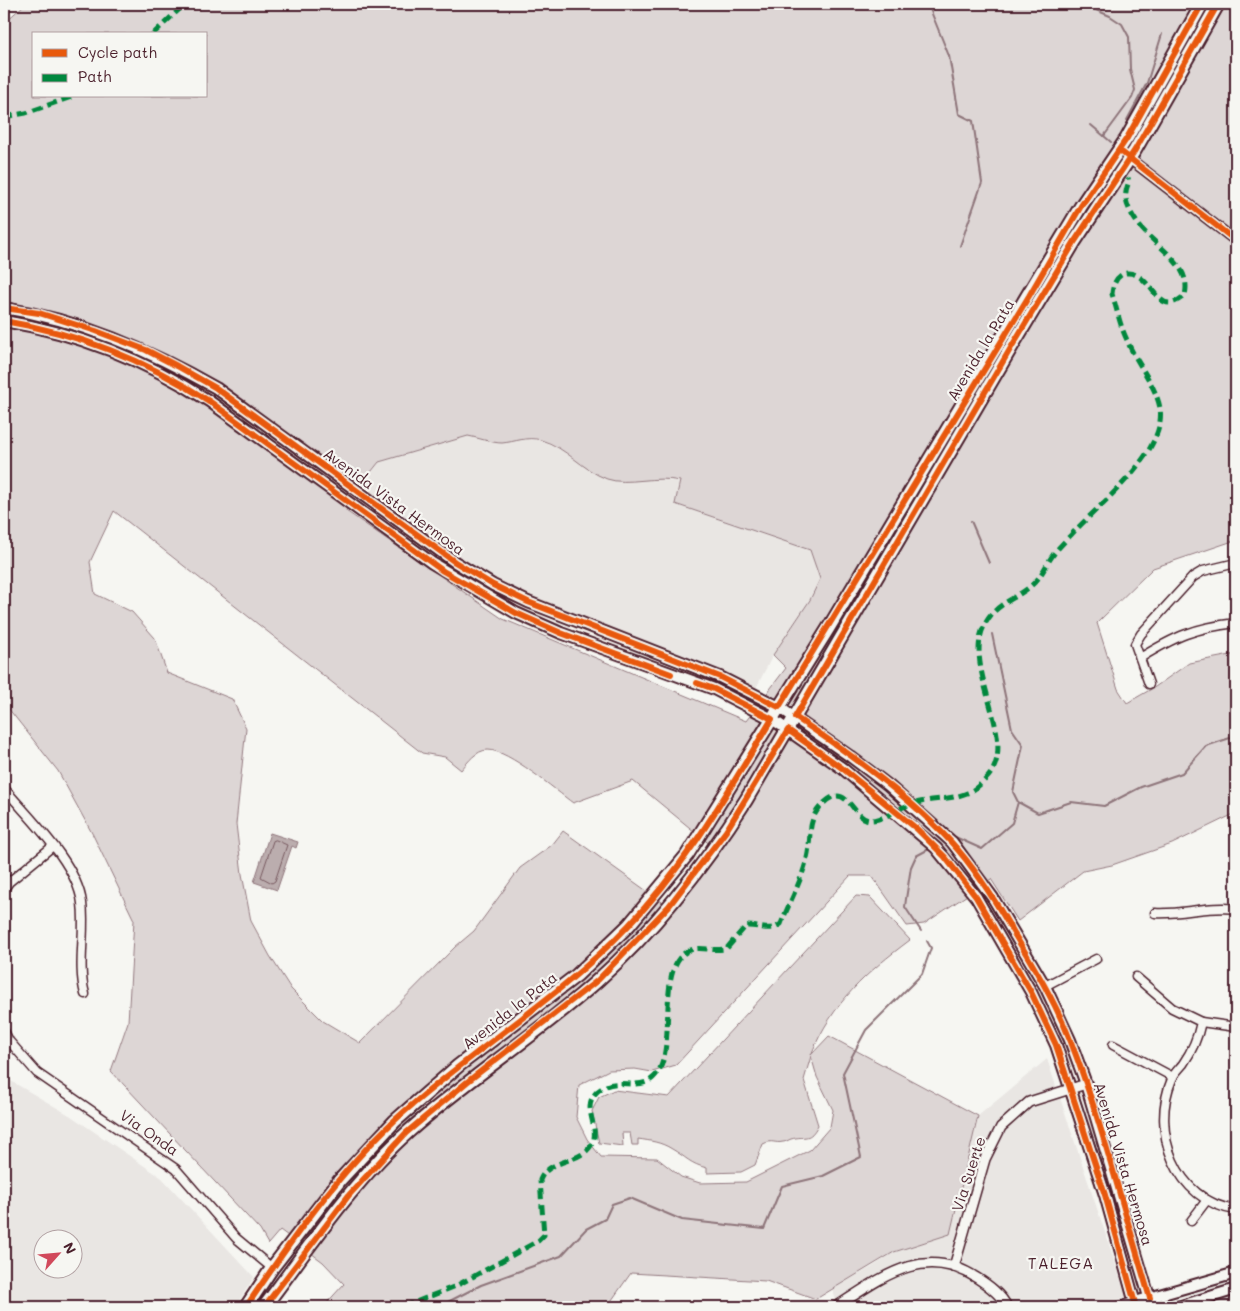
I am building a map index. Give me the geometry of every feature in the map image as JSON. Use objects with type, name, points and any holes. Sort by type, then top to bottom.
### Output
[{"type":"highway","name":"Avenida la Pata","points":[[267,1303],[349,1194],[406,1133],[467,1082],[598,980],[645,933],[689,882],[721,838],[788,730],[1012,346],[1076,241],[1124,154],[1202,4]]},
{"type":"highway","name":"Avenida la Pata","points":[[246,1307],[272,1268],[340,1180],[394,1121],[458,1066],[577,975],[629,925],[697,841],[1024,304],[1080,206],[1124,154],[1218,4]]},
{"type":"highway","points":[[267,1303],[266,1293],[276,1278],[272,1268]]},
{"type":"main road","name":"Avenida Vista Hermosa","points":[[4,308],[39,314],[96,331],[162,358],[216,388],[447,556],[493,585],[582,625],[720,677],[779,707],[888,785],[952,842],[981,880],[1045,986],[1070,1040],[1086,1084],[1151,1303]]},
{"type":"main road","name":"Avenida Vista Hermosa","points":[[4,321],[33,326],[91,343],[172,377],[233,418],[432,564],[516,613],[561,633],[714,689],[772,719],[842,768],[917,830],[967,882],[1031,992],[1056,1045],[1071,1088],[1136,1305]]},
{"type":"main road","points":[[1136,1305],[1151,1303],[1236,1273]]},
{"type":"main road","points":[[1178,1307],[1236,1289]]},
{"type":"street","points":[[1124,154],[1236,241]]},
{"type":"street","points":[[1149,684],[1135,644],[1141,634],[1192,577],[1203,571],[1236,563]]},
{"type":"street","points":[[1140,658],[1170,640],[1204,627],[1236,623]]},
{"type":"street","points":[[4,788],[64,859],[74,877],[82,902],[80,977],[85,994]]},
{"type":"street","points":[[4,890],[6,879],[53,846]]},
{"type":"street","points":[[1155,913],[1172,914],[1223,907],[1236,909]]},
{"type":"street","points":[[1045,986],[1096,960]]},
{"type":"street","points":[[1136,977],[1172,1008],[1201,1022],[1236,1027]]},
{"type":"street","points":[[1201,1022],[1194,1045],[1173,1077],[1163,1110],[1163,1128],[1166,1145],[1182,1177],[1207,1200],[1236,1210]]},
{"type":"street","name":"Via Onda","points":[[4,1031],[9,1041],[37,1073],[176,1169],[236,1238],[272,1268]]},
{"type":"street","points":[[1113,1045],[1173,1077]]},
{"type":"street","name":"Via Suerte","points":[[954,1267],[985,1159],[1001,1127],[1029,1102],[1086,1084]]},
{"type":"street","points":[[1191,1221],[1207,1200]]},
{"type":"street","points":[[836,1307],[898,1269],[920,1264],[946,1264],[966,1271],[991,1287],[1007,1307]]},
{"type":"street","points":[[1118,1307],[1136,1305]]},
{"type":"shaded area","points":[[25,4],[1236,4],[1236,540],[1153,568],[1097,623],[1118,689],[1127,703],[1155,687],[1189,663],[1236,654],[1236,813],[1172,844],[1112,865],[1083,871],[1018,921],[991,879],[924,924],[907,926],[872,876],[850,876],[676,1065],[652,1072],[635,1069],[609,1070],[579,1085],[576,1117],[587,1139],[601,1157],[657,1158],[681,1177],[700,1183],[746,1182],[810,1150],[830,1127],[833,1110],[817,1077],[811,1056],[804,1080],[818,1125],[815,1130],[807,1137],[763,1144],[755,1165],[741,1172],[707,1173],[707,1168],[656,1142],[638,1139],[638,1145],[632,1145],[630,1133],[622,1133],[623,1146],[599,1143],[592,1111],[599,1097],[614,1090],[669,1097],[856,896],[870,897],[910,940],[852,990],[829,1020],[819,1036],[811,1055],[829,1036],[978,1116],[950,1234],[894,1252],[816,1299],[766,1281],[631,1273],[607,1307],[323,1307],[344,1284],[323,1262],[280,1230],[268,1244],[260,1230],[111,1071],[128,1022],[134,920],[93,835],[58,771],[4,703],[4,23]],"holes":[[[468,436],[502,443],[526,439],[541,440],[550,443],[598,475],[615,481],[661,479],[680,481],[675,504],[810,550],[820,579],[810,600],[773,655],[786,668],[746,721],[503,619],[346,511],[352,496],[379,462]],[[114,511],[422,753],[445,757],[461,770],[480,752],[488,750],[497,752],[519,763],[573,803],[633,781],[718,851],[693,887],[672,909],[563,831],[552,845],[520,868],[474,931],[455,947],[360,1043],[323,1021],[291,989],[251,921],[242,874],[236,824],[246,728],[232,699],[167,673],[155,638],[132,612],[95,594],[90,562]]]},
{"type":"shaded area","points":[[468,436],[502,443],[521,439],[539,440],[560,448],[583,465],[608,479],[667,478],[680,482],[675,504],[810,550],[820,579],[810,600],[773,655],[754,692],[572,617],[459,560],[360,490],[379,462]]},
{"type":"shaded area","points":[[1047,1059],[1130,1307],[838,1307],[832,1288],[872,1267],[894,1252],[929,1241],[967,1154],[978,1116]]},
{"type":"shaded area","points":[[4,1077],[71,1116],[162,1178],[254,1277],[235,1307],[4,1307]]},
{"type":"shaded area","points":[[1236,1296],[1236,1304],[1228,1307],[1193,1307]]},
{"type":"water","points":[[270,833],[298,842],[296,848],[292,846],[277,890],[254,882]]},
{"type":"waterway","points":[[928,4],[949,56],[959,114],[973,121],[982,183],[960,246]]},
{"type":"waterway","points":[[1082,4],[1110,16],[1122,24],[1129,37],[1130,69],[1135,90],[1132,98],[1104,136]]},
{"type":"waterway","points":[[1127,120],[1147,83],[1162,34]]},
{"type":"waterway","points":[[1091,125],[1111,142]]},
{"type":"waterway","points":[[971,521],[989,563]]},
{"type":"waterway","points":[[992,634],[1012,729],[1023,745],[1013,792],[1018,802]]},
{"type":"waterway","points":[[953,836],[982,849],[1012,823],[1018,802],[1038,813],[1071,802],[1104,806],[1141,787],[1182,773],[1206,746],[1236,736]]},
{"type":"waterway","points":[[921,931],[905,907],[911,867],[916,856],[931,848]]},
{"type":"waterway","points":[[438,1307],[481,1285],[561,1256],[586,1229],[605,1219],[612,1204],[630,1198],[682,1220],[764,1229],[782,1186],[823,1176],[861,1157],[843,1073],[866,1030],[922,974],[931,948],[927,941]]},
{"type":"marked path","points":[[155,32],[185,4]]},
{"type":"marked path","points":[[4,117],[26,113],[68,98]]},
{"type":"marked path","points":[[403,1307],[456,1286],[538,1241],[544,1235],[540,1180],[544,1173],[558,1164],[582,1154],[593,1142],[594,1128],[590,1106],[591,1099],[604,1087],[610,1085],[636,1084],[649,1081],[661,1066],[665,1050],[671,976],[677,962],[686,952],[691,950],[727,948],[746,926],[772,928],[781,924],[805,866],[810,829],[814,816],[823,804],[831,798],[838,796],[849,802],[863,818],[869,820],[879,819],[914,803],[960,796],[969,792],[985,780],[995,765],[998,748],[996,730],[981,669],[979,649],[982,631],[992,613],[1029,588],[1041,575],[1059,547],[1129,477],[1153,442],[1159,425],[1160,408],[1158,399],[1125,335],[1112,294],[1117,279],[1123,274],[1128,273],[1144,280],[1158,298],[1170,303],[1185,295],[1186,284],[1183,273],[1177,264],[1143,230],[1132,215],[1126,199],[1128,178]]},
{"type":"cycle path","points":[[4,308],[39,313],[96,331],[146,350],[216,388],[455,562],[493,585],[528,602],[720,677],[779,707],[1029,296],[1081,206],[1127,138],[1202,4]]},
{"type":"cycle path","points":[[1150,1298],[1103,1137],[1071,1042],[1059,1013],[985,885],[951,842],[897,791],[795,717],[1012,346],[1075,241],[1135,150],[1218,4]]},
{"type":"cycle path","points":[[1123,153],[1236,241]]},
{"type":"cycle path","points":[[4,321],[31,326],[85,341],[161,373],[209,401],[443,571],[516,613],[561,633],[671,674]]},
{"type":"cycle path","points":[[246,1307],[315,1209],[374,1141],[424,1095],[573,978],[601,953],[649,903],[688,853],[723,800],[772,719],[714,689],[697,683]]},
{"type":"cycle path","points":[[264,1307],[349,1195],[406,1133],[467,1082],[598,980],[669,906],[726,831],[788,730],[842,768],[917,829],[945,857],[976,897],[1031,992],[1056,1045],[1105,1195],[1136,1307]]},
{"type":"district","name":"TALEGA","points":[[1061,1263]]}]
